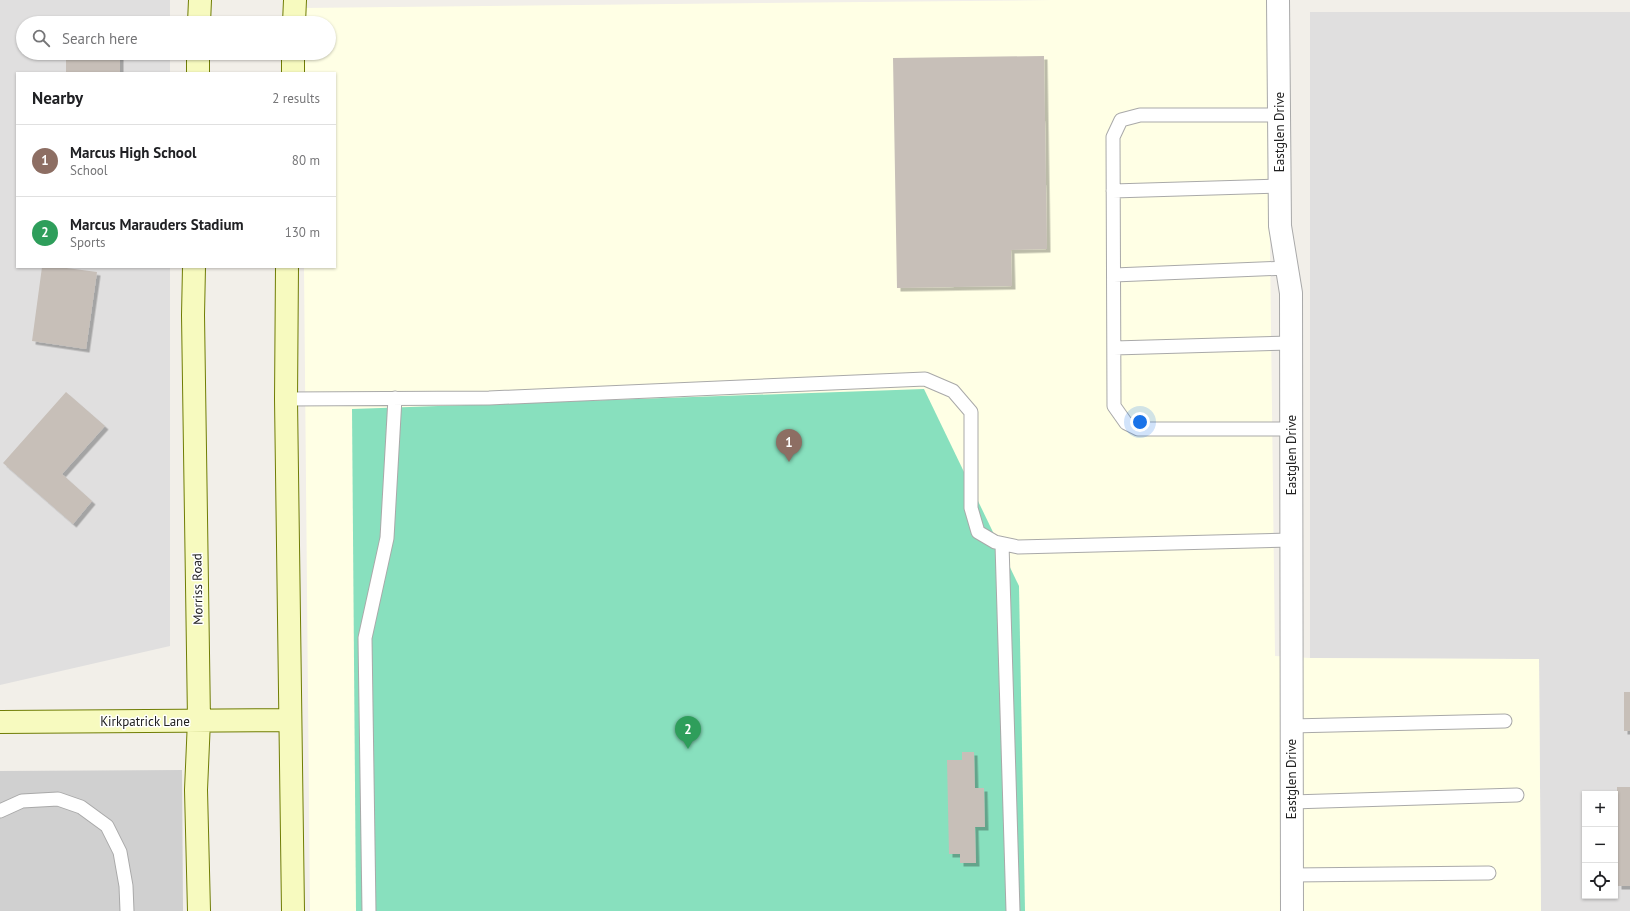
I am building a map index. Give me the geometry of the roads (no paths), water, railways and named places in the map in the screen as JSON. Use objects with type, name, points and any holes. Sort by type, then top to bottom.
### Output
[{"type":"main road","points":[[199,16],[200,0]]},
{"type":"main road","points":[[294,16],[295,0]]},
{"type":"main road","points":[[198,60],[198,72]]},
{"type":"main road","points":[[293,60],[293,72]]},
{"type":"main road","name":"Morriss Road","points":[[194,268],[193,323],[199,720],[196,790],[199,911]]},
{"type":"main road","points":[[287,268],[286,399],[293,911]]},
{"type":"main road","name":"Kirkpatrick Lane","points":[[0,722],[290,720]]},
{"type":"street","name":"Eastglen Drive","points":[[1278,0],[1280,226],[1291,293],[1292,911]]},
{"type":"lane","points":[[1279,115],[1140,115],[1121,120],[1113,137],[1114,406],[1126,423],[1138,429],[1291,429]]},
{"type":"lane","points":[[1113,191],[1280,186]]},
{"type":"lane","points":[[1114,275],[1287,268]]},
{"type":"lane","points":[[1114,348],[1291,343]]},
{"type":"lane","points":[[286,399],[489,398],[925,379],[953,391],[971,412],[971,508],[978,532],[995,542],[1018,547],[1291,540]]},
{"type":"lane","points":[[369,911],[365,638],[387,538],[395,398]]},
{"type":"lane","points":[[1002,544],[1013,911]]},
{"type":"lane","points":[[1291,726],[1505,721]]},
{"type":"lane","points":[[1292,802],[1517,795]]},
{"type":"lane","points":[[0,811],[22,801],[58,799],[81,808],[107,826],[120,852],[126,886],[127,911]]},
{"type":"lane","points":[[1292,875],[1489,873]]},
{"type":"place","name":"Marcus High School","points":[[789,462]]},
{"type":"place","name":"Marcus Marauders Stadium","points":[[688,749]]}]
